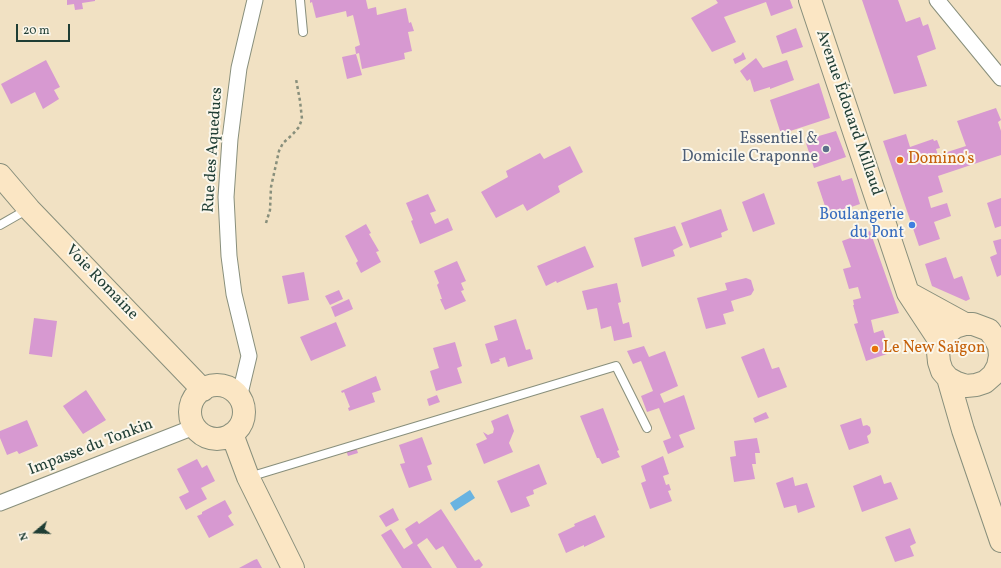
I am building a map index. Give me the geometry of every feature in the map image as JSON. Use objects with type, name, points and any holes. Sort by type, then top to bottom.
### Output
[{"type":"main road","name":"Avenue Édouard Millaud","points":[[810,0],[908,294],[941,343]]},
{"type":"main road","name":"Voie Romaine","points":[[0,175],[29,208],[203,390]]},
{"type":"main road","points":[[908,294],[965,324]]},
{"type":"main road","points":[[965,324],[981,326],[989,330],[998,338],[1000,366],[985,382],[976,386],[966,386],[948,378],[942,371],[938,352],[946,334],[955,327],[965,324]]},
{"type":"main road","points":[[948,378],[963,430],[1001,541]]},
{"type":"main road","points":[[223,386],[235,392],[239,398],[242,405],[242,421],[232,434],[224,438],[208,438],[194,427],[190,411],[192,402],[196,395],[203,390],[209,387],[223,386]]},
{"type":"main road","points":[[963,430],[976,386]]},
{"type":"main road","points":[[232,434],[248,477],[293,568]]},
{"type":"street","name":"Rue des Aqueducs","points":[[239,398],[249,356],[234,294],[229,256],[226,197],[230,139],[239,68],[255,0]]},
{"type":"street","points":[[937,0],[1001,78]]},
{"type":"street","name":"Impasse du Tonkin","points":[[0,503],[194,427]]},
{"type":"lane","points":[[300,0],[303,32]]},
{"type":"lane","points":[[0,225],[29,208]]},
{"type":"lane","points":[[248,477],[616,366],[647,428]]},
{"type":"path","points":[[266,223],[270,210],[271,187],[279,151],[282,143],[298,127],[302,119],[296,79]]},
{"type":"water","points":[[470,490],[475,498],[455,511],[450,503]]},
{"type":"building","points":[[67,0],[95,1],[82,3],[83,9],[75,10],[74,4],[67,5]]},
{"type":"building","points":[[310,0],[366,0],[368,9],[376,7],[377,15],[406,8],[409,23],[411,22],[414,31],[408,32],[412,51],[404,53],[405,59],[362,69],[359,53],[356,54],[355,47],[360,45],[353,15],[347,17],[346,11],[316,18],[312,2],[310,3]]},
{"type":"building","points":[[716,0],[790,0],[793,8],[771,16],[766,2],[724,17],[736,42],[712,52],[691,18],[718,3]]},
{"type":"building","points":[[862,0],[898,0],[906,22],[920,17],[923,26],[928,24],[936,49],[917,56],[927,86],[894,94]]},
{"type":"building","points":[[796,28],[803,47],[782,54],[776,36]]},
{"type":"building","points":[[743,52],[746,59],[735,64],[733,59],[741,55]]},
{"type":"building","points":[[356,54],[362,75],[347,79],[342,57]]},
{"type":"building","points":[[756,58],[763,68],[787,60],[794,80],[770,89],[770,87],[754,92],[750,79],[747,81],[740,71]]},
{"type":"building","points":[[46,60],[60,87],[54,90],[59,99],[43,109],[35,92],[11,104],[1,84]]},
{"type":"building","points":[[819,83],[830,118],[781,134],[770,100]]},
{"type":"building","points":[[996,108],[1001,120],[998,122],[1001,131],[1001,155],[938,176],[943,192],[928,197],[931,208],[947,203],[951,216],[934,222],[940,239],[919,246],[883,141],[906,134],[910,147],[933,139],[934,141],[937,140],[940,148],[936,149],[938,155],[966,146],[957,121]]},
{"type":"building","points":[[836,131],[846,157],[814,168],[805,140]]},
{"type":"building","points":[[570,146],[583,172],[558,186],[560,192],[527,211],[523,204],[496,218],[481,192],[508,177],[506,171],[540,153],[544,159]]},
{"type":"building","points":[[840,175],[842,181],[852,178],[860,204],[828,215],[817,182]]},
{"type":"building","points":[[764,193],[775,224],[753,232],[742,202]]},
{"type":"building","points":[[428,194],[436,211],[430,213],[435,224],[448,218],[453,230],[420,244],[406,203]]},
{"type":"building","points":[[1001,198],[1001,226],[995,228],[987,203]]},
{"type":"building","points":[[721,209],[728,230],[721,233],[722,237],[690,248],[681,223]]},
{"type":"building","points":[[366,224],[371,233],[369,234],[379,251],[376,252],[381,262],[361,273],[356,263],[358,261],[345,236]]},
{"type":"building","points":[[675,226],[683,245],[673,250],[675,256],[642,267],[634,238]]},
{"type":"building","points":[[870,231],[899,313],[871,320],[874,333],[883,330],[890,353],[866,361],[854,324],[858,323],[853,300],[861,298],[858,287],[849,289],[843,269],[851,267],[842,241]]},
{"type":"building","points":[[1001,239],[1001,275],[997,277],[990,257],[997,254],[993,241]]},
{"type":"building","points":[[585,246],[594,267],[557,283],[556,281],[546,286],[537,266]]},
{"type":"building","points":[[946,257],[954,279],[962,276],[970,299],[966,301],[932,286],[925,264]]},
{"type":"building","points":[[457,261],[466,281],[461,283],[464,290],[461,291],[466,301],[445,310],[440,299],[442,299],[437,285],[439,283],[434,271]]},
{"type":"building","points":[[304,272],[309,300],[288,304],[282,276]]},
{"type":"building","points":[[746,278],[751,280],[754,290],[751,295],[731,301],[734,311],[723,314],[726,324],[706,329],[697,298],[727,290],[725,283]]},
{"type":"building","points":[[617,283],[621,302],[618,303],[623,324],[629,322],[632,337],[614,341],[611,326],[601,329],[597,308],[587,310],[582,291]]},
{"type":"building","points":[[339,290],[343,299],[330,305],[325,296]]},
{"type":"building","points":[[349,299],[353,309],[335,317],[331,307]]},
{"type":"building","points":[[34,318],[57,321],[52,357],[29,354]]},
{"type":"building","points":[[516,319],[526,350],[530,349],[533,359],[508,367],[505,357],[499,359],[500,361],[491,364],[485,344],[498,340],[494,326]]},
{"type":"building","points":[[336,322],[346,346],[311,361],[300,337]]},
{"type":"building","points":[[455,342],[462,366],[457,368],[462,383],[436,391],[430,371],[439,368],[433,348]]},
{"type":"building","points":[[644,346],[649,357],[665,351],[678,386],[660,394],[664,403],[684,395],[695,429],[679,435],[684,447],[668,454],[663,441],[671,438],[659,408],[647,412],[641,396],[653,391],[641,361],[633,364],[627,351]]},
{"type":"building","points":[[764,348],[772,369],[779,367],[787,387],[758,398],[741,357]]},
{"type":"building","points":[[376,376],[381,390],[372,393],[375,402],[349,411],[348,408],[350,407],[344,392],[342,393],[341,391]]},
{"type":"building","points":[[86,390],[106,420],[83,434],[63,406]]},
{"type":"building","points":[[437,395],[440,402],[429,406],[427,399]]},
{"type":"building","points":[[603,408],[619,450],[617,451],[620,457],[602,464],[599,458],[597,458],[580,416]]},
{"type":"building","points":[[766,412],[769,418],[755,423],[753,418]]},
{"type":"building","points":[[508,414],[514,431],[509,443],[513,452],[484,464],[476,444],[487,439],[483,432],[488,435],[493,433],[494,429],[491,421]]},
{"type":"building","points":[[861,418],[863,426],[867,425],[870,427],[871,432],[867,436],[869,443],[849,450],[840,425]]},
{"type":"building","points":[[27,420],[38,446],[19,454],[17,451],[7,455],[0,438],[0,431]]},
{"type":"building","points":[[422,437],[432,464],[427,466],[432,480],[409,488],[400,464],[405,463],[399,445]]},
{"type":"building","points":[[757,438],[760,453],[755,453],[756,464],[752,464],[755,479],[734,482],[730,457],[736,456],[734,441]]},
{"type":"building","points":[[356,447],[358,453],[348,456],[346,450]]},
{"type":"building","points":[[663,456],[669,474],[663,476],[666,485],[669,484],[671,490],[668,491],[672,501],[650,509],[641,483],[646,481],[641,466]]},
{"type":"building","points":[[197,459],[202,468],[207,465],[215,481],[201,488],[207,499],[186,510],[179,497],[189,492],[177,469]]},
{"type":"building","points":[[539,464],[547,484],[533,490],[534,494],[526,497],[530,506],[511,513],[497,481]]},
{"type":"building","points":[[881,475],[884,484],[891,482],[898,499],[862,512],[853,486]]},
{"type":"building","points":[[793,477],[795,486],[807,483],[815,507],[798,513],[796,505],[784,508],[776,483]]},
{"type":"building","points":[[225,500],[232,513],[228,516],[234,525],[209,538],[197,516]]},
{"type":"building","points":[[393,508],[399,520],[386,527],[379,516]]},
{"type":"building","points":[[441,509],[475,561],[479,559],[483,565],[480,568],[457,568],[443,546],[436,550],[427,538],[417,545],[432,568],[402,568],[381,535],[391,529],[404,549],[413,543],[405,529],[417,521],[419,524]]},
{"type":"building","points":[[595,515],[605,537],[584,547],[584,545],[566,553],[558,534],[575,526],[574,524]]},
{"type":"building","points":[[910,528],[916,543],[910,546],[914,556],[895,562],[885,537]]},
{"type":"building","points":[[257,559],[262,568],[239,568],[254,560]]},
{"type":"place","name":"Essentiel & Domicile Craponne","points":[[826,149]]},
{"type":"place","name":"Domino's","points":[[900,160]]},
{"type":"place","name":"Boulangerie du Pont","points":[[912,225]]},
{"type":"place","name":"Le New Saïgon","points":[[875,349]]}]
